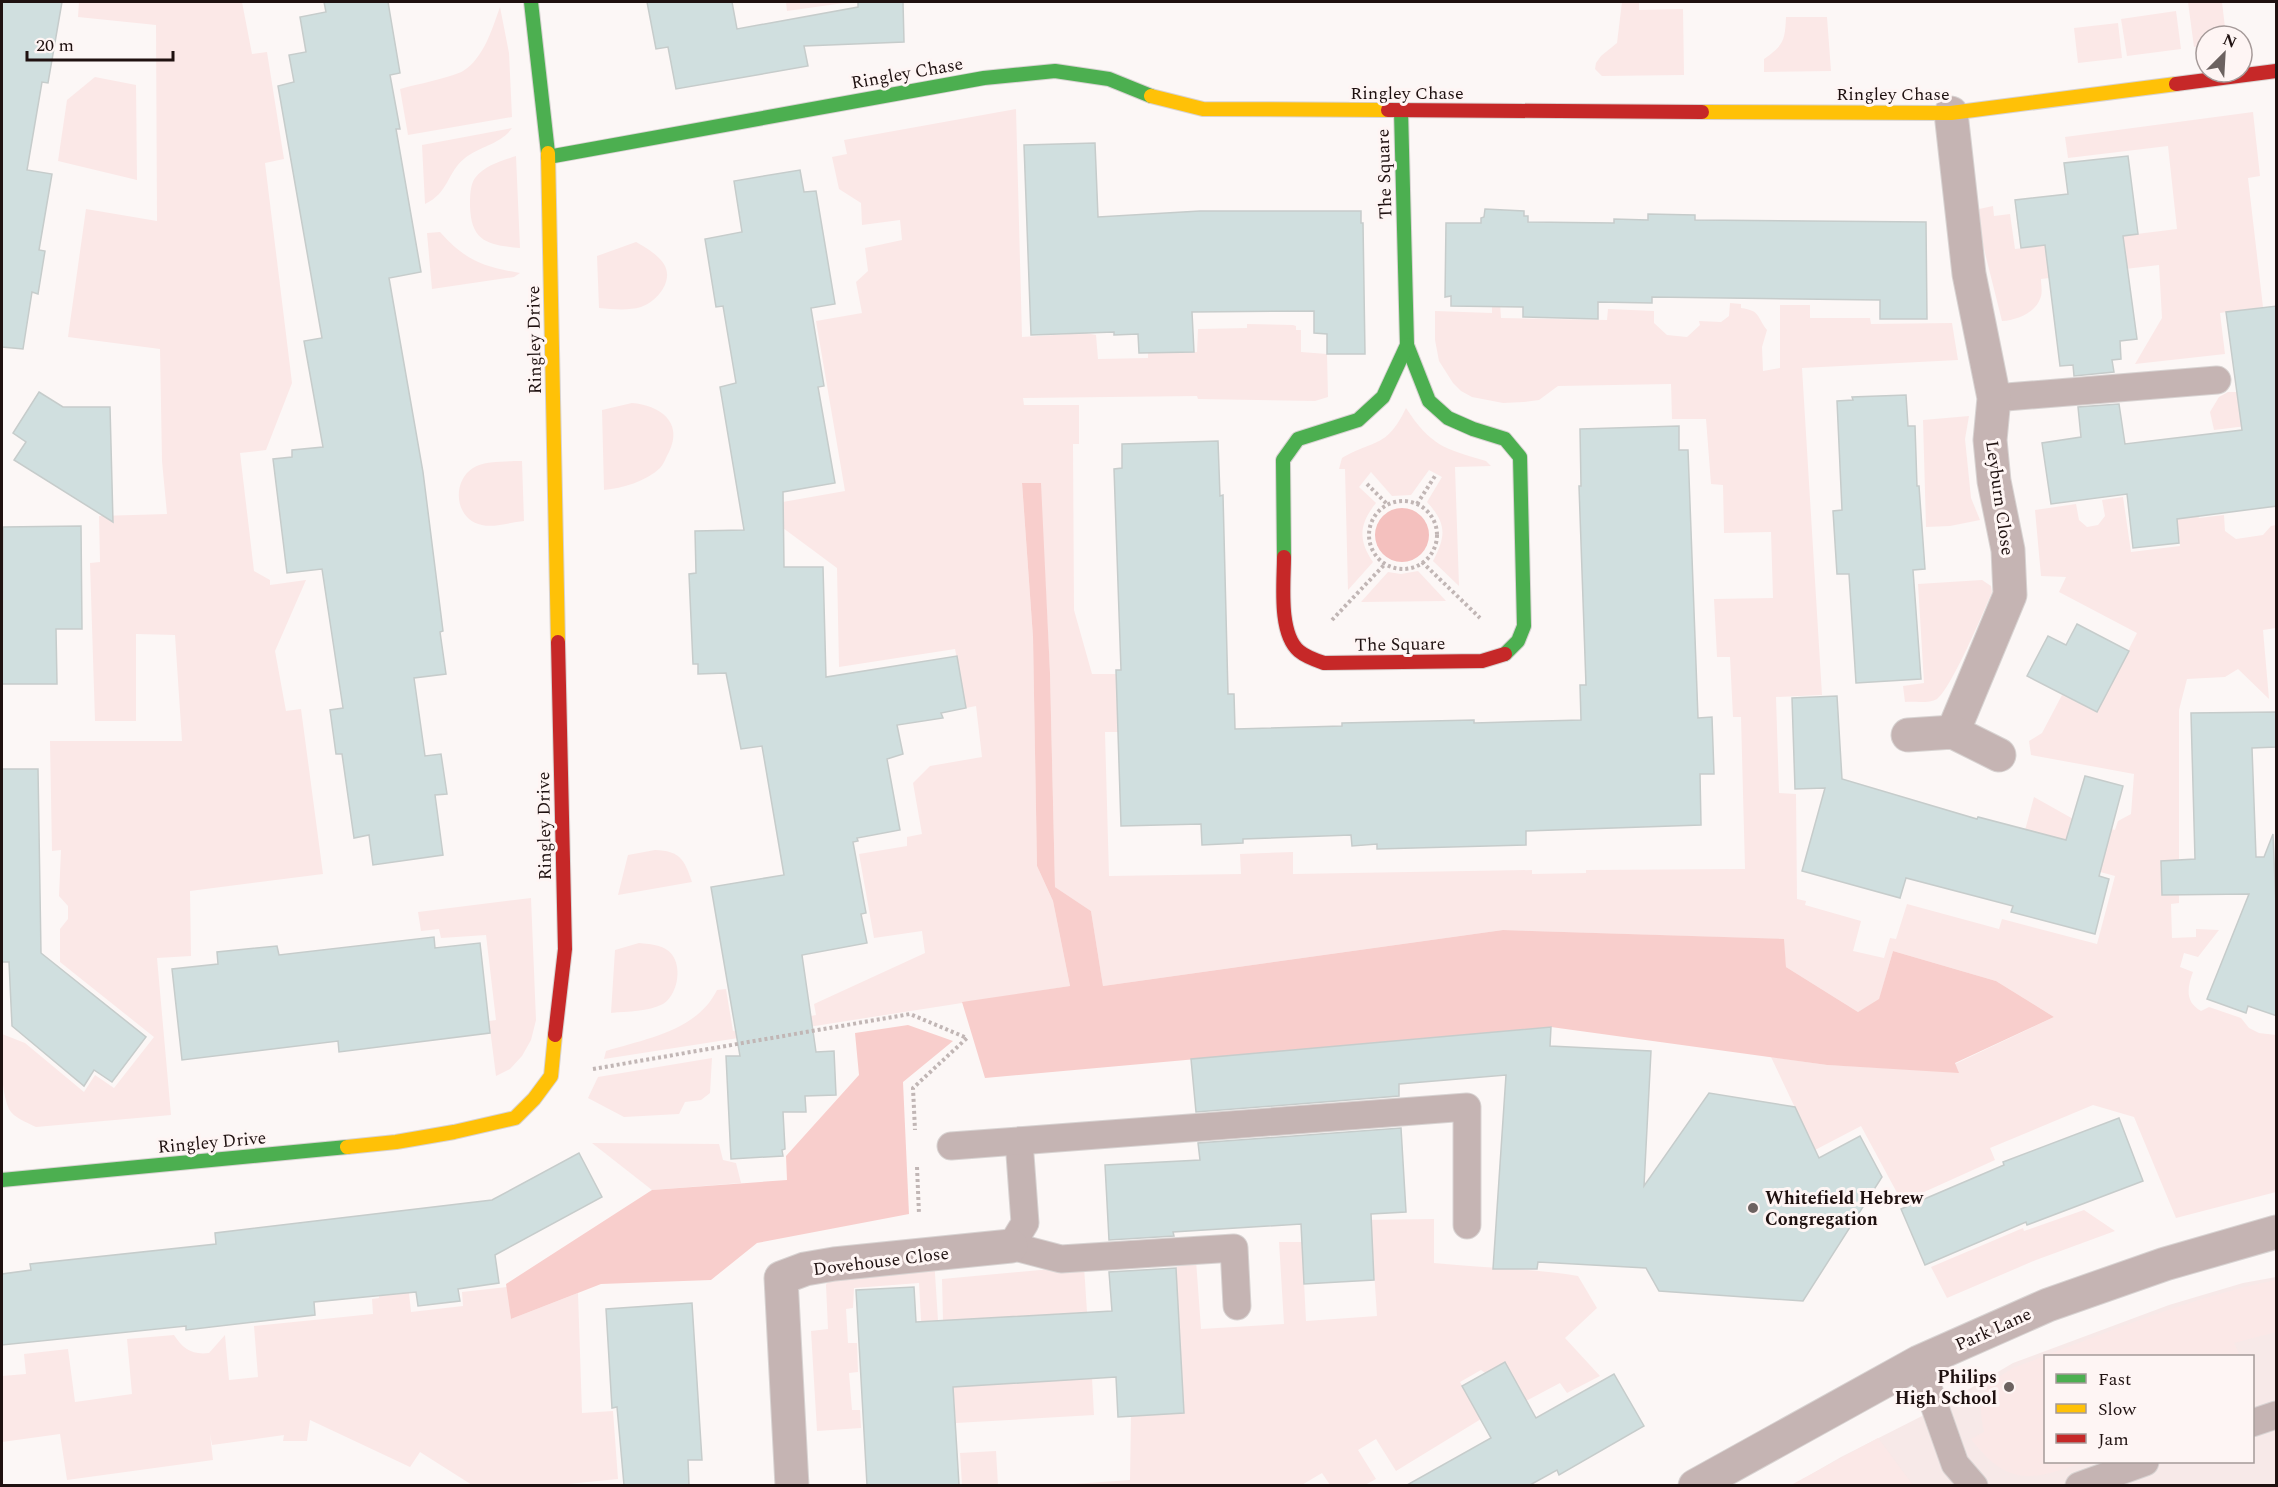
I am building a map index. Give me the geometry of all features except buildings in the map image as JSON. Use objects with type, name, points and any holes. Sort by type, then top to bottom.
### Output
[{"type":"street","name":"Ringley Drive","points":[[2,1180],[396,1142],[454,1132],[515,1118],[534,1099],[551,1076],[565,950],[548,157],[531,2]]},
{"type":"street","name":"Ringley Chase","points":[[548,157],[984,78],[1056,71],[1109,79],[1158,99],[1203,109],[1951,113],[2277,71]]},
{"type":"street","name":"The Square","points":[[1401,111],[1407,345],[1429,400],[1448,418],[1505,439],[1520,457],[1524,626],[1520,641],[1513,649],[1502,657],[1482,661],[1324,663],[1301,654],[1293,647],[1288,637],[1284,615],[1283,460],[1298,439],[1358,420],[1383,397],[1407,345]]},
{"type":"street","name":"Leyburn Close","points":[[1951,113],[1969,274],[1994,398],[1990,440],[1994,481],[2008,550],[2010,594],[1953,732]]},
{"type":"street","points":[[1908,735],[1953,732],[1999,755]]},
{"type":"street","name":"Park Lane","points":[[1695,1485],[1919,1362],[2048,1305],[2165,1264],[2277,1232]]},
{"type":"street","name":"Dovehouse Close","points":[[792,1485],[781,1278],[805,1269],[834,1264],[1011,1246]]},
{"type":"lane","points":[[1994,398],[2217,380]]},
{"type":"lane","points":[[951,1146],[1467,1107],[1467,1226]]},
{"type":"lane","points":[[1019,1141],[1025,1223],[1011,1246],[1061,1259],[1234,1248],[1237,1306]]},
{"type":"lane","points":[[1919,1362],[1955,1464],[1974,1485]]},
{"type":"lane","points":[[2254,1423],[2277,1415]]},
{"type":"lane","points":[[2079,1485],[2140,1463]]},
{"type":"path","points":[[1417,504],[1435,476]]},
{"type":"path","points":[[1367,484],[1388,505]]},
{"type":"path","points":[[1402,500],[1417,504],[1429,513],[1434,522],[1437,532],[1432,552],[1422,562],[1406,568],[1395,568],[1385,564],[1371,547],[1369,536],[1374,516],[1382,507],[1402,500]]},
{"type":"path","points":[[1422,562],[1513,649]]},
{"type":"path","points":[[1301,654],[1385,564]]},
{"type":"path","points":[[551,1076],[910,1014],[967,1038],[913,1088],[915,1135]]},
{"type":"path","points":[[916,1159],[920,1217]]},
{"type":"shaded area","points":[[79,2],[242,2],[252,54],[267,52],[284,159],[265,163],[292,383],[266,450],[240,453],[254,571],[270,580],[270,585],[306,580],[275,651],[286,711],[301,709],[323,874],[190,891],[191,956],[157,958],[171,1115],[36,1127],[11,1112],[6,1101],[3,1083],[2,1034],[25,1043],[84,1092],[95,1075],[114,1088],[154,1037],[60,962],[60,929],[68,919],[68,906],[59,896],[61,850],[52,851],[50,741],[182,741],[175,635],[136,634],[136,721],[95,721],[90,563],[100,562],[99,516],[167,514],[162,461],[160,349],[68,337],[86,209],[157,221],[156,25],[78,17]]},
{"type":"shaded area","points":[[786,2],[851,2],[787,11]]},
{"type":"shaded area","points":[[1622,2],[1639,2],[1639,10],[1683,9],[1684,75],[1602,76],[1595,69],[1601,56],[1617,43]]},
{"type":"shaded area","points":[[2188,2],[2222,2],[2225,24],[2194,24],[2194,47]]},
{"type":"shaded area","points":[[500,7],[509,53],[512,117],[408,135],[400,89],[463,71],[477,59],[482,51]]},
{"type":"shaded area","points":[[2176,11],[2181,49],[2127,56],[2121,19]]},
{"type":"shaded area","points":[[1786,17],[1827,17],[1831,71],[1764,72],[1764,59],[1776,50],[1782,41]]},
{"type":"shaded area","points":[[2118,23],[2122,58],[2078,63],[2074,28]]},
{"type":"shaded area","points":[[95,77],[136,85],[137,180],[58,161],[67,100]]},
{"type":"shaded area","points":[[1016,109],[1022,337],[1086,333],[1096,335],[1098,359],[1148,358],[1148,353],[1197,352],[1198,329],[1247,328],[1247,324],[1293,325],[1296,326],[1296,330],[1301,330],[1301,352],[1327,354],[1328,397],[1315,401],[1198,399],[1197,396],[1023,398],[1024,405],[1079,405],[1079,444],[1073,444],[1074,610],[1092,674],[1116,674],[1118,732],[1105,732],[1109,876],[1241,874],[1240,854],[1293,852],[1293,874],[1532,870],[1532,874],[1586,873],[1586,870],[1745,869],[1741,717],[1733,717],[1730,657],[1717,657],[1714,599],[1773,598],[1771,532],[1724,533],[1723,485],[1711,484],[1706,419],[1672,419],[1671,384],[1558,386],[1539,400],[1524,402],[1503,403],[1472,397],[1453,383],[1439,361],[1435,340],[1435,311],[1492,313],[1492,304],[1500,303],[1501,318],[1607,320],[1608,309],[1654,311],[1654,323],[1667,335],[1687,337],[1700,325],[1699,321],[1721,322],[1729,316],[1730,303],[1741,304],[1741,308],[1757,315],[1767,330],[1762,347],[1763,371],[1780,368],[1780,305],[1810,305],[1810,318],[1870,318],[1871,324],[1952,323],[1958,360],[1802,368],[1822,695],[1776,697],[1779,793],[1796,794],[1797,899],[1806,901],[1805,905],[1861,921],[1853,951],[1884,958],[1890,938],[1896,939],[1907,904],[1999,929],[2002,919],[2097,944],[2115,876],[2067,863],[2024,834],[2034,797],[2075,820],[2115,830],[2118,821],[2131,814],[2134,774],[2031,755],[2029,741],[2042,733],[2062,695],[2097,712],[2137,633],[2059,592],[2066,577],[2041,576],[2035,510],[2076,504],[2079,520],[2087,527],[2098,525],[2105,516],[2102,500],[2123,497],[2131,552],[2180,546],[2175,503],[2195,501],[2199,518],[2224,515],[2225,531],[2236,539],[2263,535],[2271,526],[2276,525],[2276,628],[2263,630],[2269,699],[2238,669],[2225,677],[2187,679],[2179,710],[2179,903],[2171,904],[2172,938],[2196,937],[2196,929],[2219,930],[2198,957],[2184,953],[2180,967],[2193,972],[2189,984],[2192,1003],[2201,1011],[2209,1007],[2241,1018],[2249,1028],[2259,1033],[2276,1035],[2276,1192],[2176,1218],[2134,1117],[2093,1105],[1990,1148],[1995,1160],[1902,1202],[1861,1126],[1815,1150],[1771,1057],[1827,1065],[1958,1072],[1955,1064],[2054,1017],[1996,981],[1893,951],[1879,1000],[1858,1012],[1786,967],[1783,939],[1503,930],[1103,986],[1091,911],[1055,887],[1050,673],[1040,483],[1022,484],[1033,637],[1037,866],[1053,901],[1070,986],[604,1059],[606,1051],[653,1037],[683,1024],[708,1004],[717,990],[726,989],[733,1031],[816,1015],[814,1004],[925,953],[922,931],[874,938],[859,854],[907,846],[907,837],[922,834],[913,783],[930,766],[982,757],[976,706],[966,708],[955,649],[839,667],[837,568],[783,528],[777,503],[845,491],[816,321],[862,313],[856,282],[868,271],[865,248],[902,240],[900,220],[862,225],[861,203],[839,189],[832,157],[847,154],[844,140]]},
{"type":"shaded area","points":[[2253,112],[2260,176],[2248,178],[2263,307],[2220,313],[2225,354],[2135,364],[2162,318],[2159,265],[2041,279],[2042,292],[2038,304],[2019,317],[2002,321],[1982,241],[1979,209],[1993,206],[1994,216],[2010,214],[2015,249],[2177,229],[2168,146],[2068,158],[2065,137]]},
{"type":"shaded area","points":[[512,128],[502,138],[465,158],[439,194],[425,204],[422,145]]},
{"type":"shaded area","points":[[516,156],[520,248],[490,243],[483,239],[474,227],[470,206],[472,184],[475,178],[494,164]]},
{"type":"shaded area","points":[[440,232],[449,242],[475,261],[520,273],[514,277],[432,289],[427,233]]},
{"type":"shaded area","points":[[636,242],[663,262],[667,279],[662,291],[652,301],[641,307],[599,308],[597,256]]},
{"type":"shaded area","points":[[2228,392],[2238,392],[2263,424],[2214,430],[2210,412],[2219,397]]},
{"type":"shaded area","points":[[632,403],[660,411],[671,424],[673,441],[663,465],[654,473],[634,484],[604,490],[602,410]]},
{"type":"shaded area","points":[[1406,408],[1423,430],[1439,444],[1486,461],[1491,466],[1455,467],[1459,586],[1433,561],[1440,544],[1442,530],[1438,517],[1427,502],[1442,477],[1429,470],[1411,495],[1392,496],[1371,472],[1359,487],[1376,503],[1366,518],[1362,532],[1365,546],[1373,562],[1348,590],[1345,469],[1339,469],[1342,458],[1386,436],[1393,430]]},
{"type":"shaded area","points":[[1969,416],[1965,439],[1971,498],[1980,520],[1950,526],[1926,527],[1923,420]]},
{"type":"shaded area","points":[[522,461],[524,521],[492,526],[473,522],[466,516],[461,508],[459,491],[466,474],[482,464]]},
{"type":"shaded area","points":[[1022,483],[1041,483],[1050,673],[1055,887],[1091,911],[1103,986],[1503,930],[1784,939],[1786,967],[1858,1012],[1879,999],[1893,951],[1996,981],[2054,1017],[1955,1063],[1959,1073],[1827,1065],[1551,1027],[985,1078],[962,1002],[1070,986],[1053,901],[1037,866],[1033,637]]},
{"type":"shaded area","points":[[1397,508],[1407,508],[1417,512],[1425,520],[1429,535],[1425,550],[1417,558],[1407,562],[1397,562],[1387,558],[1379,550],[1375,540],[1375,530],[1379,520],[1387,512]]},
{"type":"shaded area","points":[[1418,571],[1446,601],[1361,602],[1388,572],[1401,574]]},
{"type":"shaded area","points":[[1982,580],[1991,586],[1992,592],[1950,681],[1934,701],[1905,702],[1903,686],[1924,683],[1918,584]]},
{"type":"shaded area","points":[[655,850],[670,852],[680,858],[692,882],[618,895],[628,855]]},
{"type":"shaded area","points":[[531,898],[536,1020],[531,1040],[522,1056],[510,1069],[496,1076],[489,1021],[496,1020],[486,935],[441,938],[439,929],[421,931],[418,912]]},
{"type":"shaded area","points":[[639,943],[662,947],[670,952],[677,968],[675,989],[668,1000],[657,1007],[611,1013],[615,950]]},
{"type":"shaded area","points":[[908,1025],[953,1041],[903,1082],[909,1214],[757,1243],[711,1280],[601,1284],[511,1319],[506,1284],[652,1190],[787,1180],[786,1156],[859,1075],[855,1033]]},
{"type":"shaded area","points":[[712,1058],[710,1093],[701,1100],[685,1102],[679,1114],[624,1117],[588,1098],[598,1077]]},
{"type":"shaded area","points":[[592,1143],[719,1144],[723,1160],[736,1163],[741,1183],[652,1190]]},
{"type":"shaded area","points":[[2084,1210],[2115,1231],[2036,1260],[1947,1298],[1931,1267],[2023,1228],[2024,1231]]},
{"type":"shaded area","points":[[1434,1219],[1434,1263],[1578,1276],[1597,1308],[1565,1338],[1600,1376],[1567,1393],[1560,1383],[1526,1401],[1481,1370],[1460,1382],[1481,1419],[1396,1471],[1376,1439],[1358,1450],[1376,1479],[1365,1485],[1330,1485],[1322,1473],[1300,1486],[1045,1486],[1130,1480],[1131,1416],[1184,1413],[1176,1267],[1196,1260],[1201,1329],[1284,1324],[1279,1242],[1302,1242],[1306,1321],[1377,1316],[1372,1240],[1358,1220]]},
{"type":"shaded area","points":[[934,1258],[939,1336],[922,1337],[919,1283],[854,1288],[853,1308],[846,1309],[848,1343],[857,1343],[858,1372],[849,1373],[852,1410],[860,1410],[861,1428],[817,1431],[811,1331],[828,1329],[826,1285],[829,1276]]},
{"type":"shaded area","points":[[1084,1266],[1087,1312],[943,1321],[942,1279]]},
{"type":"shaded area","points":[[407,1274],[411,1312],[463,1306],[462,1292],[507,1287],[511,1319],[578,1293],[582,1413],[613,1411],[618,1479],[548,1486],[472,1485],[420,1452],[410,1467],[310,1420],[307,1441],[283,1441],[284,1435],[212,1445],[210,1434],[213,1460],[67,1480],[60,1434],[2,1442],[2,1376],[26,1374],[24,1354],[68,1349],[75,1402],[132,1394],[127,1339],[174,1335],[188,1350],[209,1353],[225,1335],[229,1380],[258,1377],[254,1326],[373,1314],[372,1299],[379,1298],[379,1278]]},
{"type":"shaded area","name":"Philips High School","points":[[2276,1277],[2276,1485],[1791,1486],[1841,1457],[1932,1411],[2013,1363],[2169,1305],[2243,1283]]},
{"type":"shaded area","points":[[2276,1280],[2276,1332],[2234,1343],[2240,1355],[2047,1355],[2176,1307]]},
{"type":"shaded area","points":[[2044,1356],[2044,1463],[2081,1463],[2050,1473],[2022,1476],[1997,1466],[1971,1439],[1984,1432],[1981,1409],[1984,1393],[1995,1381],[2013,1368]]},
{"type":"shaded area","points":[[1092,1378],[1094,1415],[956,1423],[953,1387]]},
{"type":"shaded area","points":[[1878,1438],[1913,1485],[1791,1485]]},
{"type":"shaded area","points":[[996,1451],[998,1485],[962,1485],[960,1453]]},
{"type":"traffic: fast","points":[[531,2],[548,153]]},
{"type":"traffic: fast","points":[[548,157],[984,78],[1055,71],[1109,79],[1151,96]]},
{"type":"traffic: fast","points":[[1401,111],[1407,345],[1429,401],[1448,418],[1505,439],[1520,457],[1524,626],[1518,641],[1505,654]]},
{"type":"traffic: fast","points":[[1284,557],[1283,460],[1298,439],[1358,420],[1383,397],[1407,345]]},
{"type":"traffic: fast","points":[[2,1180],[347,1147]]},
{"type":"traffic: slow","points":[[1702,112],[1951,113],[2176,84]]},
{"type":"traffic: slow","points":[[1151,96],[1203,109],[1388,110]]},
{"type":"traffic: slow","points":[[548,153],[558,642]]},
{"type":"traffic: slow","points":[[347,1147],[396,1142],[454,1132],[515,1118],[534,1099],[551,1076],[555,1035]]},
{"type":"traffic: jam","points":[[2176,84],[2276,71]]},
{"type":"traffic: jam","points":[[1388,110],[1702,112]]},
{"type":"traffic: jam","points":[[1284,557],[1283,593],[1288,632],[1292,643],[1299,651],[1311,658],[1324,663],[1482,661],[1505,654]]},
{"type":"traffic: jam","points":[[555,1035],[565,949],[558,642]]},
{"type":"place","name":"Whitefield Hebrew Congregation","points":[[1753,1208]]},
{"type":"place","name":"Philips High School","points":[[2009,1387]]}]
